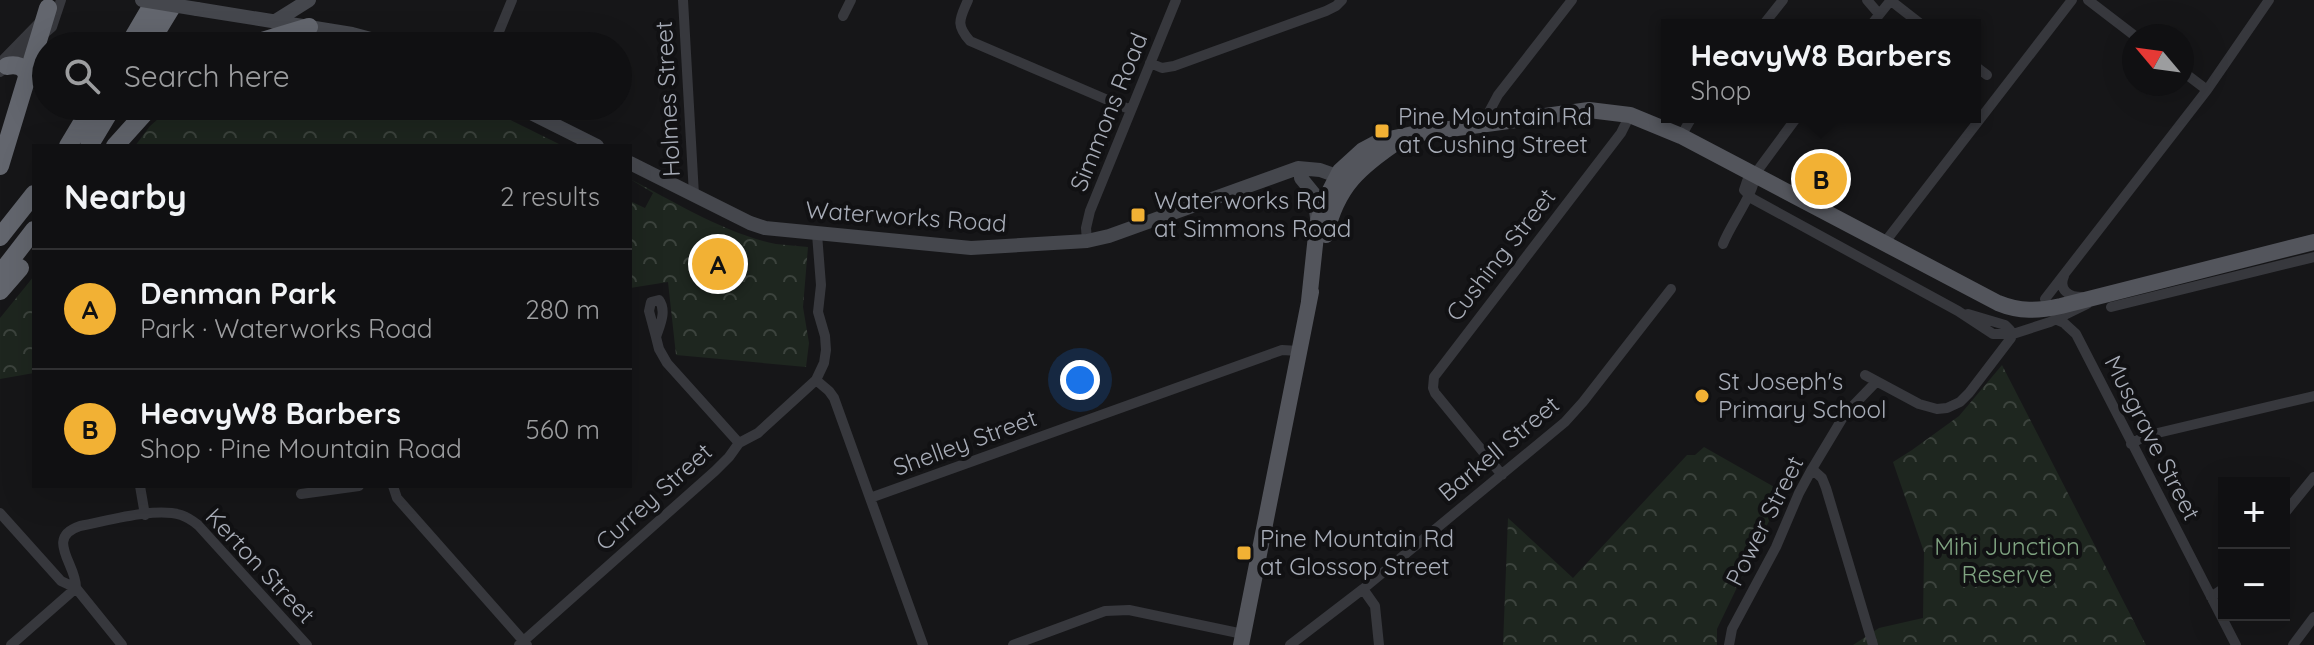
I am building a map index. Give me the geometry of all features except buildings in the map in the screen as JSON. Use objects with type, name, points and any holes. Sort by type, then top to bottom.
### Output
[{"type":"highway","points":[[136,32],[155,0]]},
{"type":"highway","points":[[157,32],[176,0]]},
{"type":"highway","points":[[259,32],[274,22]]},
{"type":"highway","points":[[292,32],[309,27]]},
{"type":"highway","points":[[0,166],[32,63]]},
{"type":"highway","points":[[2,67],[14,64],[26,71],[27,76]]},
{"type":"highway","points":[[69,144],[84,120]]},
{"type":"highway","points":[[90,144],[105,120]]},
{"type":"highway","points":[[117,144],[138,120]]},
{"type":"highway","points":[[0,237],[32,197]]},
{"type":"highway","points":[[0,274],[32,233]]},
{"type":"highway","points":[[0,291],[32,252]]},
{"type":"main road","points":[[142,0],[338,32]]},
{"type":"main road","points":[[274,22],[308,0]]},
{"type":"main road","points":[[308,0],[306,13],[309,27]]},
{"type":"main road","points":[[1309,301],[1322,206],[1339,184],[1369,161],[1408,135],[1578,110],[1630,115],[1681,136],[1998,303],[2019,310],[2105,302],[2314,242]]},
{"type":"main road","points":[[545,120],[593,144]]},
{"type":"main road","name":"Waterworks Road","points":[[632,164],[758,226],[985,248],[1087,241],[1109,236],[1303,168],[1320,170],[1339,184]]},
{"type":"main road","name":"Waterworks Road","points":[[1279,176],[1339,184]]},
{"type":"main road","points":[[1301,178],[1314,194],[1317,226]]},
{"type":"main road","points":[[1242,639],[1309,301],[1339,184]]},
{"type":"street","points":[[32,32],[68,0]]},
{"type":"street","points":[[499,32],[512,0]]},
{"type":"street","name":"Holmes Street","points":[[683,0],[694,195]]},
{"type":"street","points":[[843,16],[851,0]]},
{"type":"street","points":[[968,0],[959,20],[961,31],[970,41],[1131,110]]},
{"type":"street","name":"Simmons Road","points":[[1087,241],[1088,218],[1176,0]]},
{"type":"street","points":[[1488,124],[1490,110],[1498,95],[1572,0]]},
{"type":"street","points":[[1768,19],[1783,0]]},
{"type":"street","points":[[1867,0],[1879,14]]},
{"type":"street","points":[[1875,19],[1891,0],[1915,19]]},
{"type":"street","points":[[1981,118],[2072,0]]},
{"type":"street","points":[[2088,0],[2122,26]]},
{"type":"street","points":[[2045,299],[2207,90],[2269,0]]},
{"type":"street","points":[[1150,63],[1169,68],[1339,3]]},
{"type":"street","points":[[34,32],[50,15]]},
{"type":"street","points":[[2,67],[32,32]]},
{"type":"street","points":[[2,67],[32,34]]},
{"type":"street","points":[[1981,70],[1987,75]]},
{"type":"street","points":[[2194,80],[2207,90]]},
{"type":"street","name":"Cushing Street","points":[[1502,475],[1435,393],[1433,382],[1436,372],[1621,133],[1630,115]]},
{"type":"street","points":[[1681,136],[1689,123]]},
{"type":"street","points":[[1747,195],[1744,190],[1747,181],[1793,123]]},
{"type":"street","points":[[1885,242],[1977,123]]},
{"type":"street","points":[[1734,162],[1738,182],[1747,195],[1990,329],[1998,345],[1996,357]]},
{"type":"street","points":[[1723,244],[1747,195]]},
{"type":"street","points":[[817,234],[821,285],[818,312],[826,350],[816,380],[834,398],[923,645]]},
{"type":"street","points":[[2011,334],[2057,320],[2082,307],[2314,257]]},
{"type":"street","points":[[2065,274],[2062,284],[2068,295],[2105,302]]},
{"type":"street","name":"Barkell Street","points":[[1290,645],[1363,589],[1575,413],[1671,289]]},
{"type":"street","points":[[1990,329],[1998,303]]},
{"type":"street","points":[[2076,334],[2076,317],[2082,307]]},
{"type":"street","name":"Musgrave Street","points":[[2057,320],[2076,334],[2236,645]]},
{"type":"street","points":[[1865,375],[1919,404],[1937,409],[1947,408],[1965,397],[2010,341],[2007,326],[1990,329]]},
{"type":"street","points":[[656,337],[667,363],[739,443]]},
{"type":"street","name":"Shelley Street","points":[[870,498],[1282,350],[1299,351]]},
{"type":"street","name":"Currey Street","points":[[523,644],[721,465],[739,443],[758,433],[816,380]]},
{"type":"street","name":"Power Street","points":[[1729,645],[1732,629],[1776,547],[1812,469],[1845,414],[1876,382]]},
{"type":"street","points":[[2131,444],[2145,436],[2314,396]]},
{"type":"street","points":[[1812,469],[1822,478],[1826,488],[1873,645]]},
{"type":"street","points":[[2290,507],[2314,477]]},
{"type":"street","points":[[11,645],[76,588],[76,576],[63,547],[69,531],[80,526],[145,515],[140,488]]},
{"type":"street","points":[[301,494],[344,488]]},
{"type":"street","points":[[394,488],[397,498],[523,644]]},
{"type":"street","points":[[0,513],[61,581],[76,588],[122,645]]},
{"type":"street","name":"Kerton Street","points":[[145,515],[183,515],[198,525],[307,645]]},
{"type":"street","points":[[1363,589],[1375,606],[1379,645]]},
{"type":"street","points":[[2211,597],[2218,592]]},
{"type":"street","points":[[1013,645],[1105,611],[1129,610],[1242,639]]},
{"type":"street","points":[[2293,645],[2314,617]]},
{"type":"green space","points":[[157,120],[510,120],[559,144],[136,144]]},
{"type":"green space","points":[[632,180],[738,233],[776,244],[808,247],[803,307],[809,343],[806,367],[676,355],[668,282],[632,288],[632,202],[645,208],[653,193]]},
{"type":"green space","points":[[32,278],[32,373],[0,379],[0,318]]},
{"type":"green space","name":"Mihi Junction Reserve","points":[[2002,365],[2146,645],[1853,645],[1879,628],[1923,618],[1924,552],[1893,462],[1959,416]]},
{"type":"green space","points":[[1704,447],[1783,492],[1717,629],[1717,645],[1503,645],[1508,518],[1573,578],[1687,455],[1695,455]]},
{"type":"place","name":"Pine Mountain Rd at Cushing Street","points":[[1382,131]]},
{"type":"place","name":"HeavyW8 Barbers","points":[[1821,179]]},
{"type":"place","name":"Waterworks Rd at Simmons Road","points":[[1138,215]]},
{"type":"place","name":"Denman Park","points":[[718,264]]},
{"type":"place","name":"St Joseph's Primary School","points":[[1702,396]]},
{"type":"place","name":"Pine Mountain Rd at Glossop Street","points":[[1244,553]]}]
